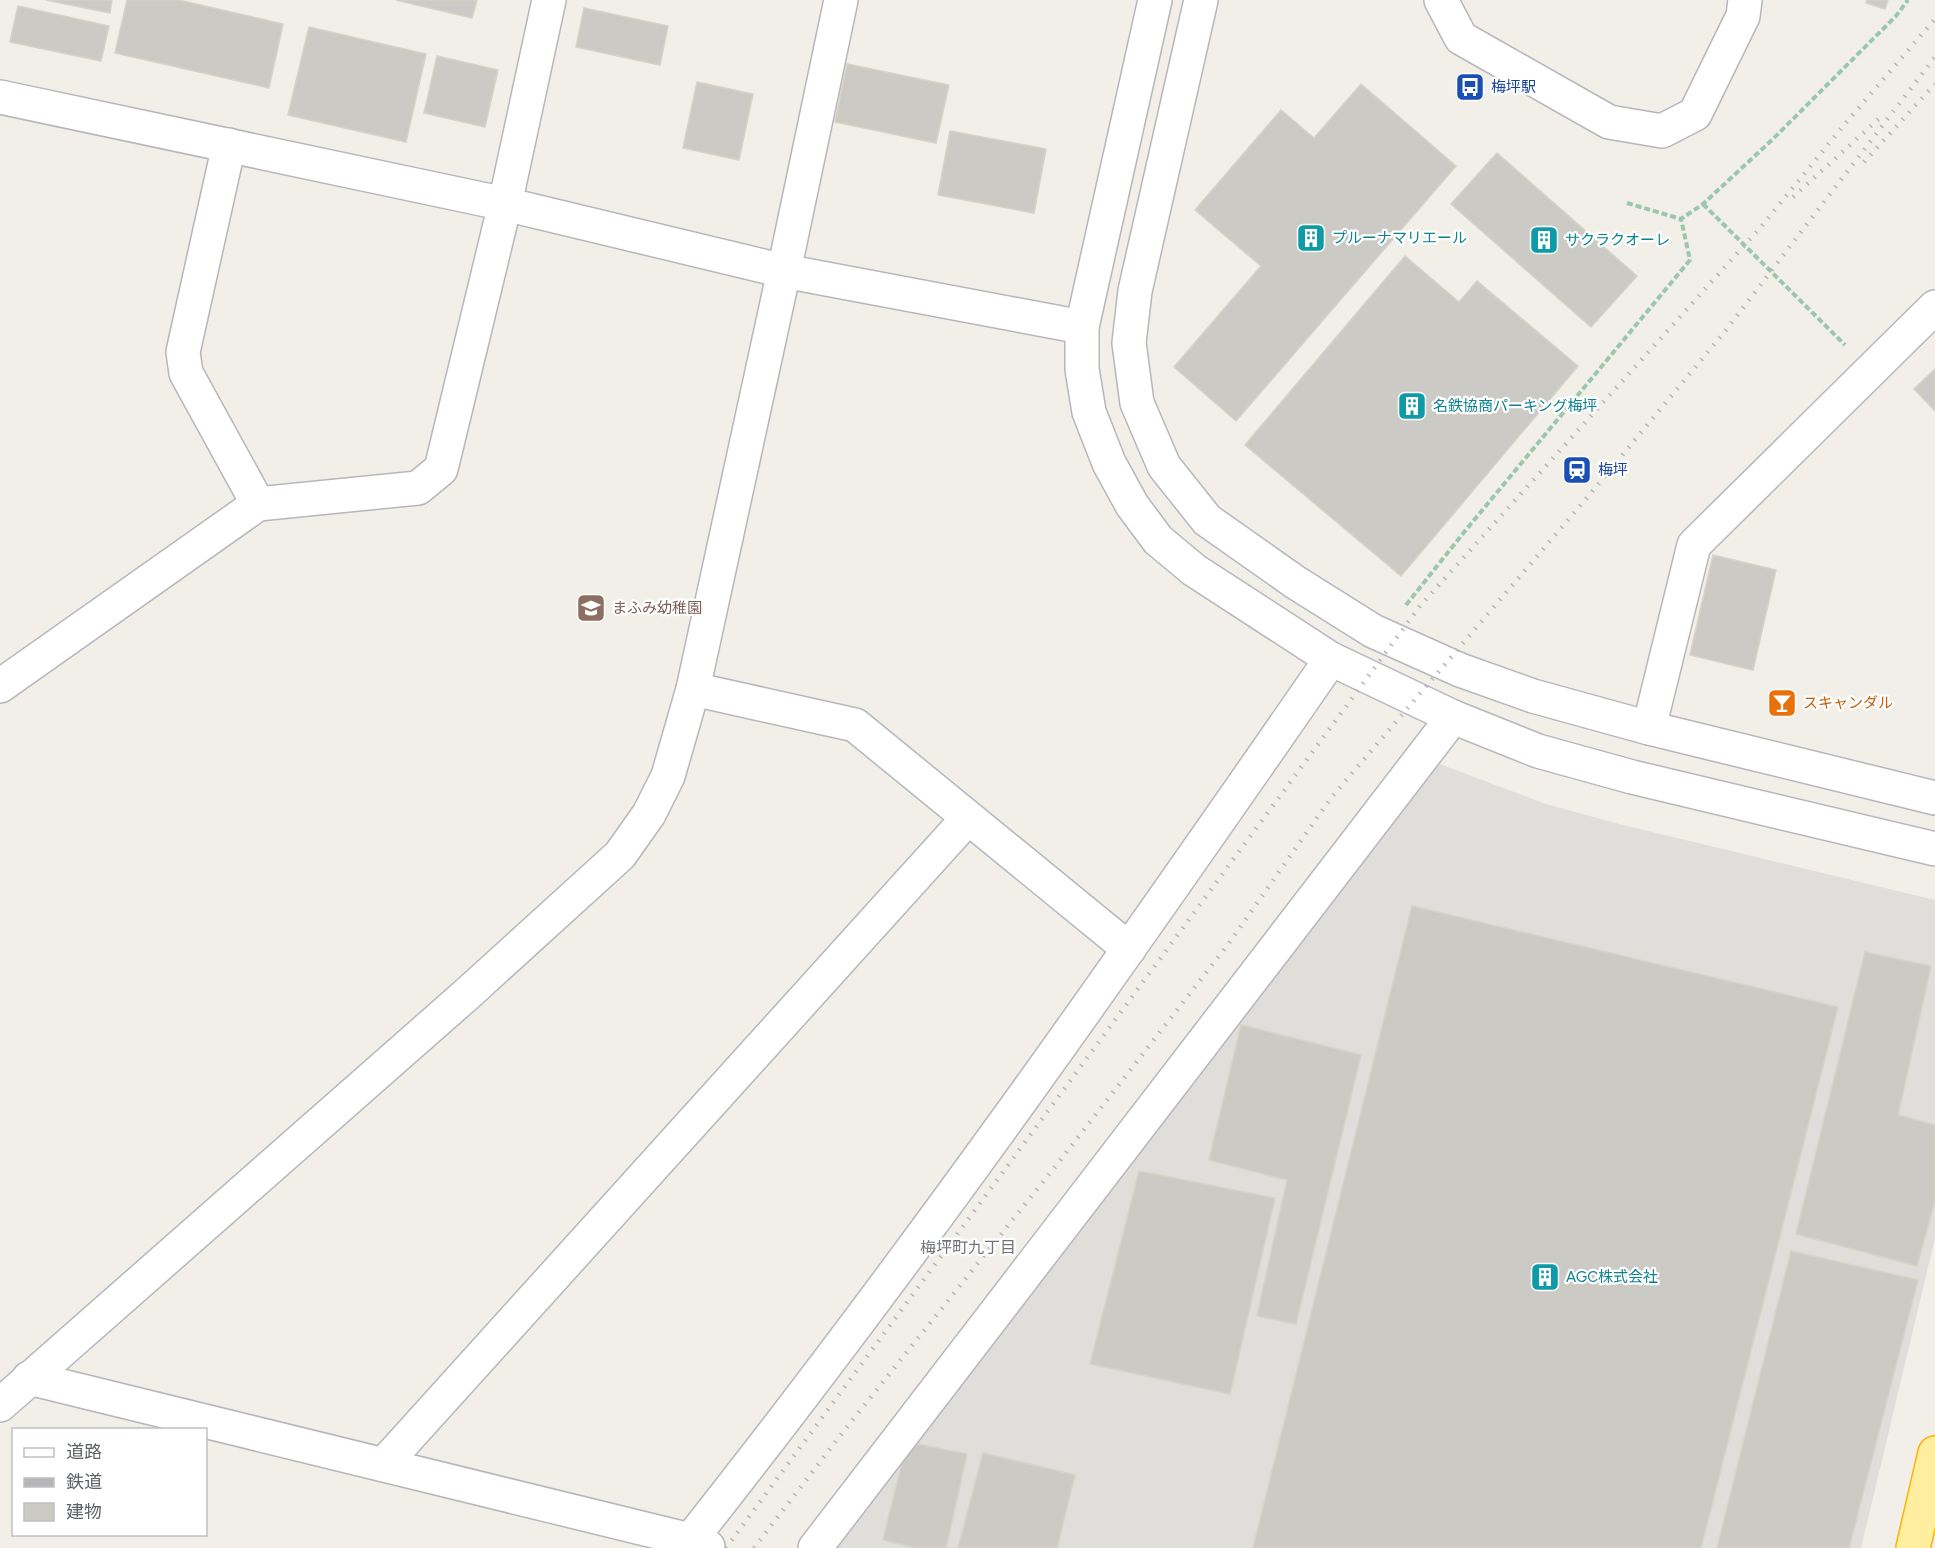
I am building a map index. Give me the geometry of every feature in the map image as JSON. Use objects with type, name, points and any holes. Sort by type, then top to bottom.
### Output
[{"type":"highway","points":[[1913,1548],[1935,1454]]},
{"type":"street","points":[[0,686],[258,504],[418,488],[441,469],[506,204],[549,0]]},
{"type":"street","points":[[0,1406],[29,1378],[466,995],[620,855],[649,814],[668,776],[693,689],[841,0]]},
{"type":"street","points":[[1155,0],[1082,327],[1082,369],[1089,412],[1109,463],[1132,504],[1158,540],[1194,570],[1331,659],[1453,717],[1538,751],[1632,777],[1935,849]]},
{"type":"street","points":[[1201,0],[1135,291],[1129,343],[1137,402],[1164,466],[1207,520],[1295,582],[1373,631],[1460,670],[1533,696],[1649,728],[1935,798]]},
{"type":"street","points":[[1441,0],[1461,38],[1609,122],[1662,132],[1695,114],[1743,16],[1745,0]]},
{"type":"street","points":[[0,97],[506,204],[784,272],[1082,327]]},
{"type":"street","points":[[230,145],[183,352],[186,373],[258,504]]},
{"type":"street","points":[[1649,728],[1694,545],[1935,307]]},
{"type":"street","points":[[29,1378],[384,1464],[695,1545],[906,1260],[1129,949],[1331,659]]},
{"type":"street","points":[[693,689],[855,725],[1129,949]]},
{"type":"street","points":[[815,1548],[1453,717]]},
{"type":"street","points":[[384,1464],[968,819]]},
{"type":"path","points":[[1681,219],[1702,204],[1773,139],[1888,24],[1908,0]]},
{"type":"path","points":[[1627,203],[1681,219]]},
{"type":"path","points":[[1702,204],[1871,370]]},
{"type":"path","points":[[1402,610],[1690,260],[1681,219]]},
{"type":"shaded area","points":[[1437,763],[1546,804],[1619,824],[1935,900],[1935,1238],[1861,1548],[836,1548]]},
{"type":"building","points":[[46,0],[112,0],[110,13]]},
{"type":"building","points":[[127,0],[179,0],[283,24],[269,88],[115,53]]},
{"type":"building","points":[[396,0],[477,0],[472,18]]},
{"type":"building","points":[[1867,0],[1888,0],[1885,9],[1866,3]]},
{"type":"building","points":[[18,6],[109,26],[101,61],[10,42]]},
{"type":"building","points":[[584,8],[668,26],[660,65],[576,47]]},
{"type":"building","points":[[309,27],[426,54],[406,142],[288,115]]},
{"type":"building","points":[[437,56],[498,70],[485,127],[424,113]]},
{"type":"building","points":[[847,64],[949,85],[936,143],[835,122]]},
{"type":"building","points":[[697,82],[753,94],[739,160],[683,148]]},
{"type":"building","name":"プルーナマリエール","points":[[1361,84],[1456,166],[1236,421],[1174,367],[1261,266],[1195,210],[1281,110],[1314,138]]},
{"type":"building","points":[[950,131],[1046,149],[1034,213],[938,195]]},
{"type":"building","name":"サクラクオーレ","points":[[1497,153],[1637,276],[1591,327],[1451,204]]},
{"type":"building","name":"名鉄協商パーキング梅坪","points":[[1405,256],[1459,302],[1477,281],[1578,366],[1401,576],[1245,445]]},
{"type":"building","points":[[1935,369],[1935,411],[1914,389]]},
{"type":"building","points":[[1713,555],[1776,570],[1753,670],[1690,655]]},
{"type":"building","name":"AGC株式会社","points":[[1412,906],[1838,1007],[1701,1548],[1253,1548]]},
{"type":"building","points":[[1865,952],[1931,966],[1898,1115],[1935,1125],[1935,1201],[1917,1266],[1796,1234]]},
{"type":"building","points":[[1241,1025],[1361,1055],[1296,1324],[1257,1316],[1287,1180],[1209,1160]]},
{"type":"building","points":[[1139,1171],[1275,1198],[1230,1394],[1090,1364]]},
{"type":"building","points":[[1791,1251],[1918,1280],[1849,1548],[1717,1548]]},
{"type":"building","points":[[907,1442],[967,1454],[946,1548],[917,1548],[883,1540]]},
{"type":"building","points":[[983,1453],[1075,1475],[1057,1548],[958,1548]]},
{"type":"railway","points":[[726,1548],[1420,606],[1760,228],[1935,19]]},
{"type":"railway","points":[[754,1548],[1229,943],[1331,798],[1591,493],[1726,330],[1935,57]]},
{"type":"railway","points":[[1864,162],[1935,84]]},
{"type":"railway","points":[[1793,197],[1882,116]]},
{"type":"place","name":"梅坪駅","points":[[1470,87]]},
{"type":"place","name":"プルーナマリエール","points":[[1311,238]]},
{"type":"place","name":"サクラクオーレ","points":[[1544,240]]},
{"type":"place","name":"名鉄協商パーキング梅坪","points":[[1412,406]]},
{"type":"place","name":"梅坪","points":[[1577,470]]},
{"type":"place","name":"まふみ幼稚園","points":[[591,608]]},
{"type":"place","name":"スキャンダル","points":[[1782,703]]},
{"type":"place","name":"AGC株式会社","points":[[1545,1277]]},
{"type":"district","name":"梅坪町九丁目","points":[[968,1247]]}]
